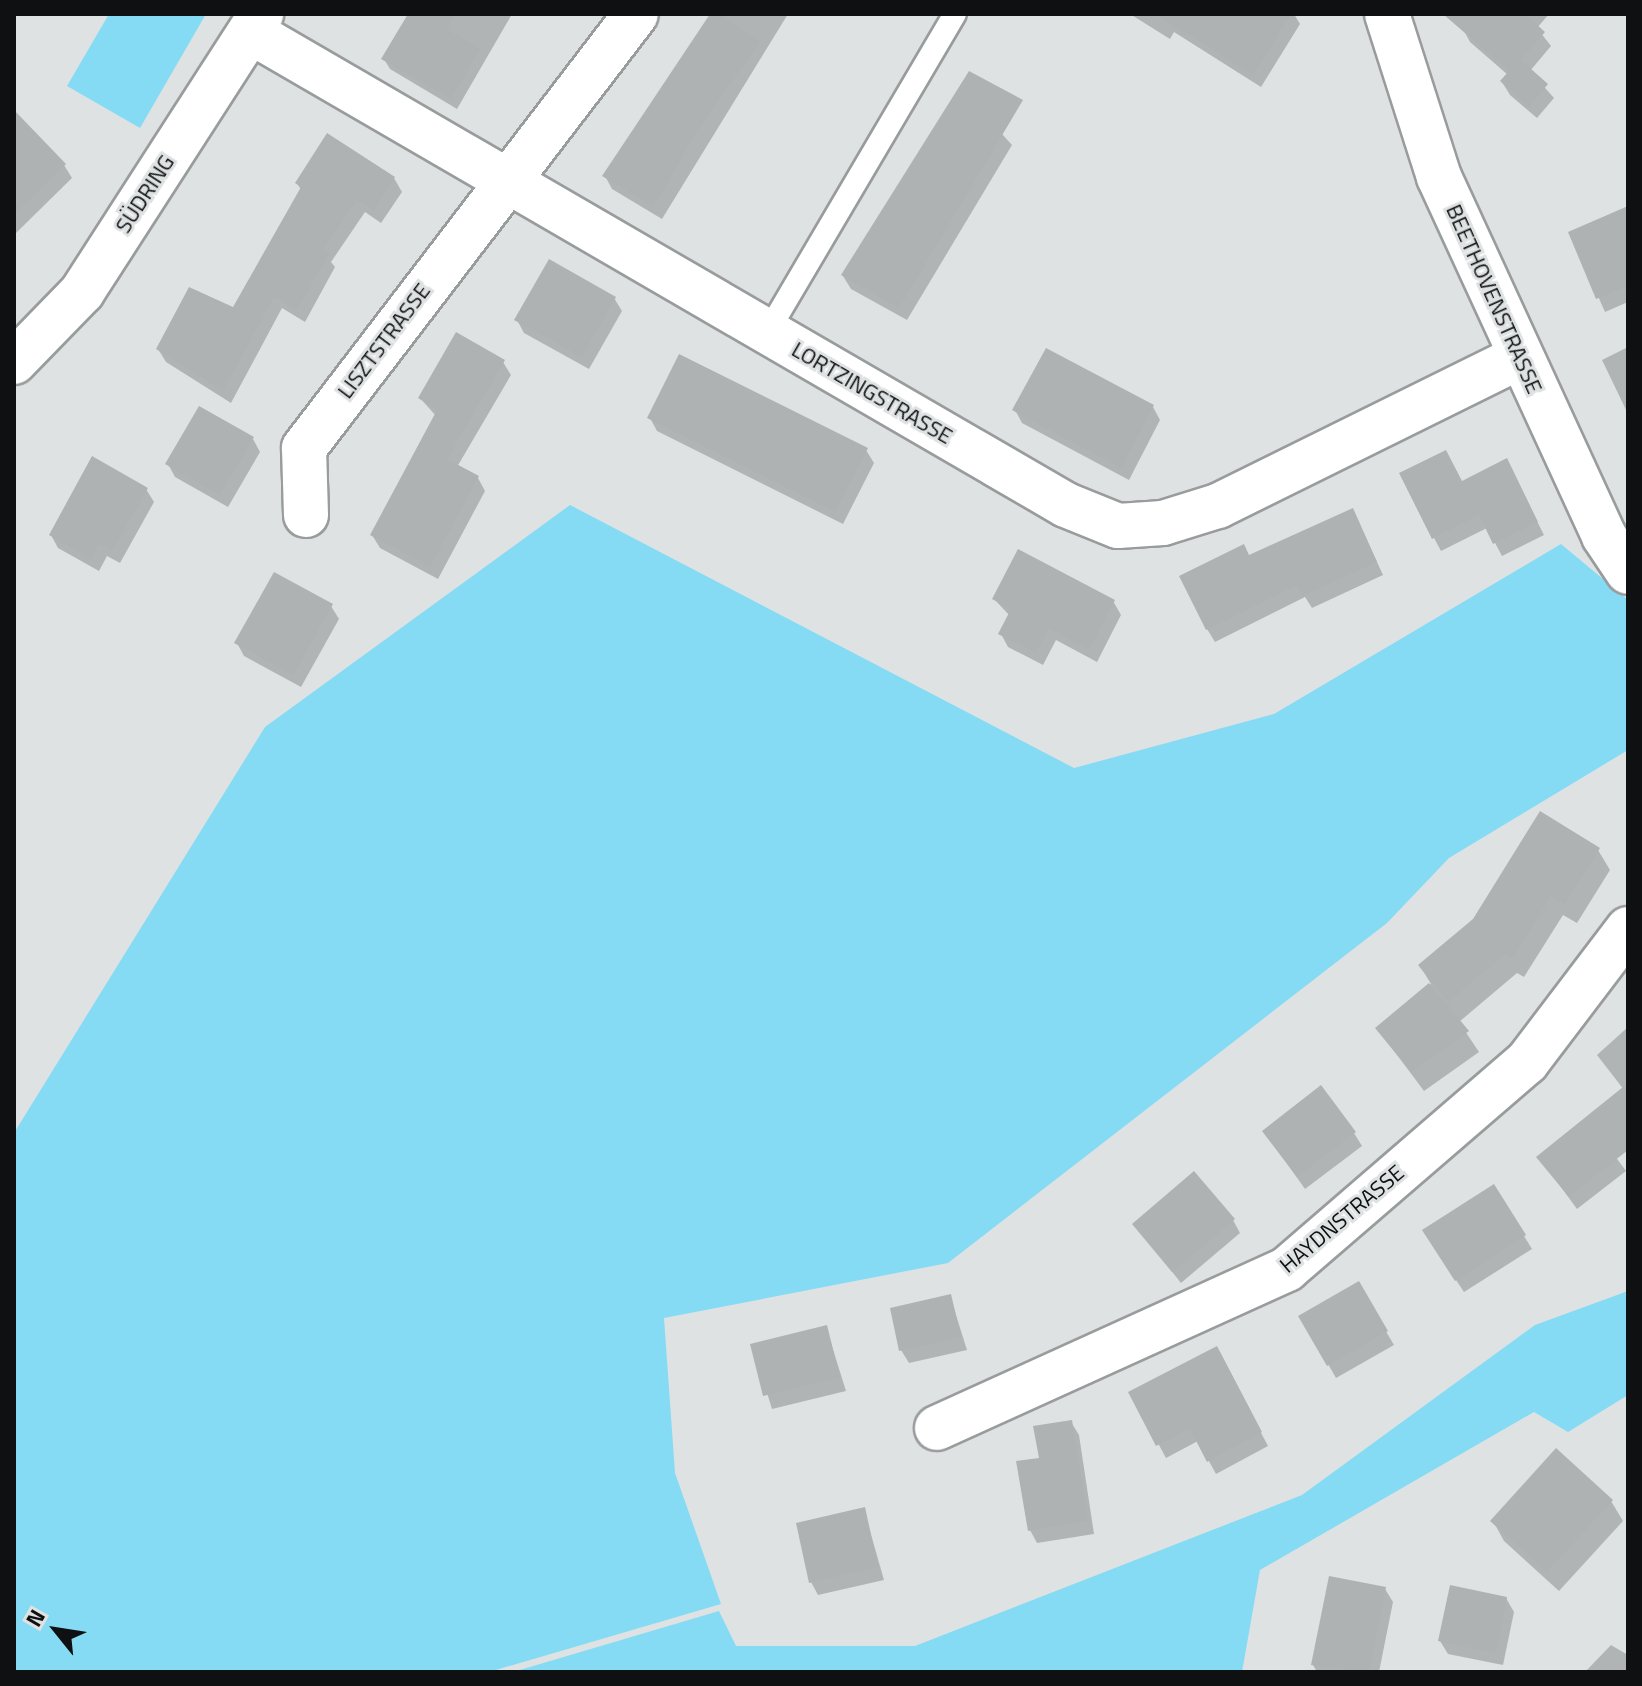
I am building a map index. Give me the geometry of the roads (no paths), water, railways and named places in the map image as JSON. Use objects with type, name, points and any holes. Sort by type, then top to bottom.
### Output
[{"type":"street","name":"LISZTSTRASSE","points":[[306,515],[304,448],[504,181],[636,14]]},
{"type":"street","name":"BEETHOVENSTRASSE","points":[[1387,14],[1439,177],[1519,357],[1604,536],[1628,572]]},
{"type":"street","name":"LORTZINGSTRASSE","points":[[256,23],[504,181],[1066,505],[1118,526],[1163,523],[1218,506],[1519,357]]},
{"type":"street","name":"SÜDRING","points":[[14,362],[82,292],[256,23]]},
{"type":"street","name":"HAYDNSTRASSE","points":[[937,1428],[1287,1269],[1527,1062],[1628,929]]},
{"type":"lane","points":[[767,333],[955,14]]}]
